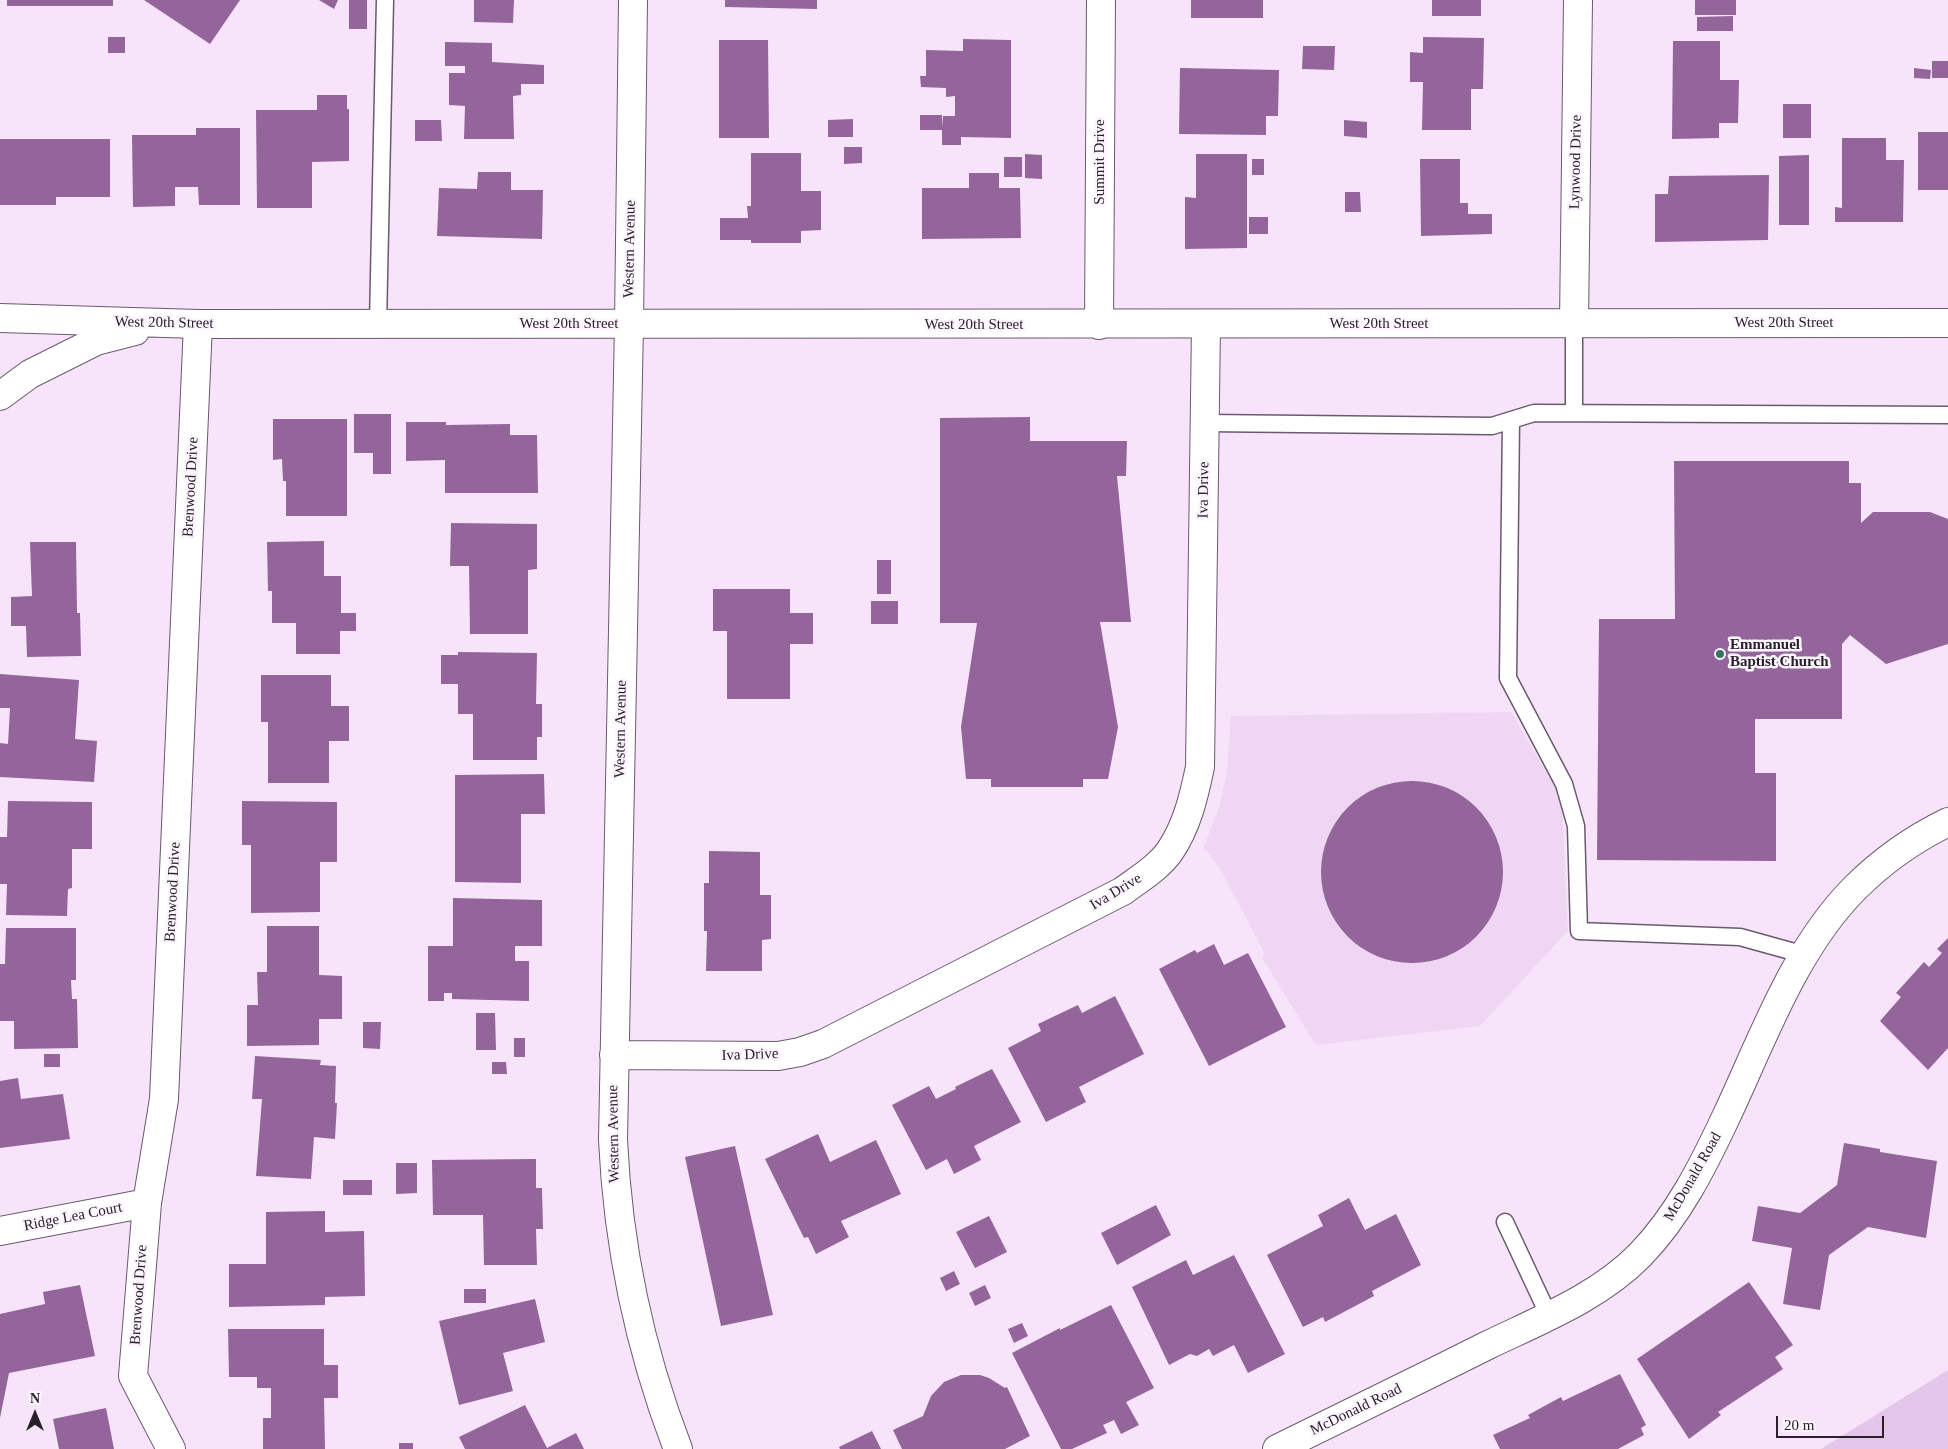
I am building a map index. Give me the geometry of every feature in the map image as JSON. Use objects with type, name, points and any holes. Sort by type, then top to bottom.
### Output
[{"type":"street","name":"Western Avenue","points":[[633,0],[629,324],[612,1140],[621,1241],[630,1290],[645,1352],[662,1409],[678,1449]]},
{"type":"street","name":"Summit Drive","points":[[1099,325],[1101,0]]},
{"type":"street","name":"Lynwood Drive","points":[[1574,324],[1578,0]]},
{"type":"street","name":"West 20th Street","points":[[0,318],[162,324],[1206,325],[1948,323]]},
{"type":"street","points":[[0,396],[30,374],[96,341],[162,324]]},
{"type":"street","name":"Brenwood Drive","points":[[171,1449],[133,1376],[146,1203],[164,1099],[198,324]]},
{"type":"street","name":"Iva Drive","points":[[614,1055],[778,1056],[800,1052],[823,1044],[1123,891],[1150,872],[1170,851],[1184,824],[1194,794],[1200,767],[1206,325]]},
{"type":"street","name":"McDonald Road","points":[[1277,1449],[1584,1298],[1639,1256],[1662,1230],[1705,1162],[1784,991],[1805,955],[1831,917],[1854,889],[1885,861],[1919,836],[1948,822]]},
{"type":"street","name":"Ridge Lea Court","points":[[0,1231],[146,1203]]},
{"type":"lane","points":[[378,323],[386,0]]},
{"type":"lane","points":[[1574,324],[1574,413]]},
{"type":"lane","points":[[1205,423],[1492,426],[1534,412],[1948,416]]},
{"type":"lane","points":[[1511,420],[1508,678],[1564,784],[1576,826],[1579,931],[1740,937],[1805,955]]},
{"type":"lane","points":[[1505,1222],[1549,1316]]},
{"type":"shaded area","points":[[1511,712],[1562,799],[1568,931],[1480,1026],[1316,1045],[1262,958],[1265,954],[1220,869],[1207,851],[1203,849],[1220,805],[1227,770],[1231,716]]},
{"type":"shaded area","points":[[1948,1370],[1948,1449],[1821,1449]]},
{"type":"building","points":[[7,0],[113,0],[113,6],[7,6]]},
{"type":"building","points":[[144,0],[240,0],[210,44]]},
{"type":"building","points":[[319,0],[338,0],[334,9]]},
{"type":"building","points":[[349,0],[367,0],[367,29],[349,29]]},
{"type":"building","points":[[474,0],[514,0],[513,23],[474,22]]},
{"type":"building","points":[[725,0],[817,0],[817,9],[725,7]]},
{"type":"building","points":[[1191,0],[1263,0],[1263,18],[1191,18]]},
{"type":"building","points":[[1432,0],[1481,0],[1481,16],[1432,16]]},
{"type":"building","points":[[1695,0],[1736,0],[1736,15],[1695,15]]},
{"type":"building","points":[[1733,16],[1733,31],[1697,31],[1697,17]]},
{"type":"building","points":[[108,37],[125,37],[125,53],[108,53]]},
{"type":"building","points":[[1423,37],[1484,38],[1483,89],[1471,89],[1471,130],[1422,130],[1423,82],[1410,82],[1410,52],[1423,53]]},
{"type":"building","points":[[963,39],[1011,40],[1011,138],[961,137],[961,145],[942,145],[942,130],[920,130],[920,115],[942,115],[942,127],[943,116],[955,116],[955,96],[946,97],[946,88],[921,87],[920,76],[926,76],[926,50],[963,51]]},
{"type":"building","points":[[719,40],[768,40],[769,138],[719,138]]},
{"type":"building","points":[[1673,41],[1720,41],[1720,80],[1739,80],[1738,123],[1719,123],[1719,138],[1672,139]]},
{"type":"building","points":[[445,42],[492,43],[492,62],[544,65],[544,84],[521,84],[521,95],[513,96],[514,139],[464,139],[465,106],[449,105],[449,73],[465,73],[465,66],[445,66]]},
{"type":"building","points":[[1303,46],[1335,46],[1334,70],[1302,69]]},
{"type":"building","points":[[1932,61],[1948,61],[1948,78],[1932,78]]},
{"type":"building","points":[[1180,68],[1279,70],[1278,116],[1266,116],[1266,135],[1179,134]]},
{"type":"building","points":[[1914,68],[1931,70],[1930,79],[1914,78]]},
{"type":"building","points":[[317,95],[347,95],[347,109],[349,109],[349,161],[312,162],[312,208],[257,208],[256,110],[317,110]]},
{"type":"building","points":[[1783,104],[1811,104],[1811,138],[1783,138]]},
{"type":"building","points":[[853,119],[853,137],[828,137],[828,120]]},
{"type":"building","points":[[415,120],[441,120],[442,141],[415,141]]},
{"type":"building","points":[[1344,120],[1367,122],[1367,138],[1344,136]]},
{"type":"building","points":[[196,128],[240,128],[240,205],[199,205],[198,187],[175,187],[175,206],[133,207],[132,135],[196,135]]},
{"type":"building","points":[[1918,132],[1948,132],[1948,190],[1918,190]]},
{"type":"building","points":[[1842,138],[1886,138],[1886,160],[1904,160],[1903,222],[1835,222],[1835,207],[1842,208]]},
{"type":"building","points":[[0,139],[110,139],[110,197],[56,197],[56,205],[0,205]]},
{"type":"building","points":[[844,147],[862,147],[862,163],[844,164]]},
{"type":"building","points":[[751,153],[801,153],[801,191],[821,191],[821,230],[801,231],[801,243],[751,243],[751,240],[720,240],[720,218],[748,218],[747,206],[751,206]]},
{"type":"building","points":[[1025,154],[1042,155],[1042,179],[1025,178]]},
{"type":"building","points":[[1196,154],[1247,154],[1247,248],[1185,249],[1185,197],[1196,198]]},
{"type":"building","points":[[1809,155],[1809,225],[1779,225],[1779,156]]},
{"type":"building","points":[[1004,157],[1022,157],[1022,177],[1004,177]]},
{"type":"building","points":[[1252,159],[1264,159],[1264,175],[1252,175]]},
{"type":"building","points":[[1420,159],[1460,159],[1460,203],[1468,203],[1468,214],[1492,214],[1492,234],[1421,236]]},
{"type":"building","points":[[478,172],[511,172],[511,190],[543,190],[542,239],[437,236],[439,188],[477,189]]},
{"type":"building","points":[[969,173],[999,173],[999,188],[1020,188],[1021,238],[922,239],[922,188],[969,188]]},
{"type":"building","points":[[1769,175],[1768,240],[1655,242],[1655,194],[1668,194],[1669,176]]},
{"type":"building","points":[[1345,192],[1360,192],[1361,212],[1345,212]]},
{"type":"building","points":[[1249,217],[1268,217],[1268,234],[1249,234]]},
{"type":"building","points":[[354,414],[391,414],[391,474],[373,474],[373,453],[354,453]]},
{"type":"building","points":[[1030,417],[1030,441],[1127,441],[1126,476],[1117,476],[1131,622],[1100,622],[1118,727],[1108,779],[1083,779],[1083,787],[991,787],[991,779],[966,779],[961,727],[977,623],[940,623],[940,418]]},
{"type":"building","points":[[273,419],[347,419],[347,516],[286,516],[286,481],[283,481],[282,459],[273,460]]},
{"type":"building","points":[[406,422],[446,422],[446,425],[510,424],[510,435],[537,435],[538,493],[445,493],[445,460],[406,461]]},
{"type":"building","name":"Emmanuel Baptist Church","points":[[1674,461],[1849,461],[1849,483],[1861,483],[1861,523],[1873,512],[1930,512],[1948,519],[1948,644],[1886,664],[1850,635],[1842,644],[1842,719],[1755,719],[1755,773],[1776,773],[1776,861],[1597,860],[1599,619],[1675,619]]},
{"type":"building","points":[[451,523],[537,524],[537,569],[528,570],[528,634],[470,634],[469,566],[450,566]]},
{"type":"building","points":[[324,541],[324,576],[341,576],[341,613],[356,613],[356,631],[340,631],[340,654],[296,654],[296,623],[272,623],[272,591],[268,591],[267,542]]},
{"type":"building","points":[[30,542],[76,542],[77,613],[80,613],[81,656],[27,657],[26,626],[11,626],[11,597],[32,596]]},
{"type":"building","points":[[877,560],[891,560],[891,594],[877,594]]},
{"type":"building","points":[[713,589],[790,589],[790,613],[813,613],[813,644],[790,644],[790,699],[727,699],[727,631],[713,631]]},
{"type":"building","points":[[871,601],[898,601],[898,624],[871,624]]},
{"type":"building","points":[[458,652],[537,653],[536,704],[542,704],[542,737],[537,737],[537,760],[473,760],[473,714],[458,714],[458,684],[441,684],[441,655],[458,655]]},
{"type":"building","points":[[0,674],[79,680],[75,739],[97,741],[94,782],[0,777],[0,743],[8,744],[10,708],[0,708]]},
{"type":"building","points":[[261,675],[331,675],[331,706],[349,706],[349,741],[329,741],[329,783],[268,783],[268,722],[261,722]]},
{"type":"building","points":[[544,774],[545,814],[521,814],[521,883],[455,882],[455,775]]},
{"type":"building","points":[[1403,781],[1421,781],[1447,788],[1463,796],[1477,807],[1488,821],[1496,837],[1503,863],[1503,881],[1496,907],[1488,923],[1477,937],[1463,948],[1447,956],[1421,963],[1403,963],[1377,956],[1361,948],[1341,930],[1325,898],[1321,881],[1321,863],[1328,837],[1336,821],[1354,801],[1386,785]]},
{"type":"building","points":[[8,801],[92,802],[92,849],[72,849],[72,888],[68,889],[67,916],[6,915],[7,884],[0,884],[0,837],[7,837]]},
{"type":"building","points":[[242,801],[337,802],[337,862],[320,862],[320,912],[251,913],[251,845],[242,845]]},
{"type":"building","points":[[709,851],[760,852],[760,895],[771,895],[771,939],[762,940],[762,971],[706,971],[707,931],[704,931],[704,883],[709,883]]},
{"type":"building","points":[[453,898],[542,900],[542,946],[515,946],[515,961],[529,961],[529,1001],[452,999],[452,993],[444,993],[444,1001],[428,1001],[428,946],[453,946]]},
{"type":"building","points":[[267,926],[319,926],[319,975],[342,976],[342,1019],[319,1019],[319,1045],[247,1046],[247,1005],[258,1005],[257,972],[267,972]]},
{"type":"building","points":[[6,928],[76,928],[76,980],[71,980],[72,999],[77,999],[78,1048],[14,1049],[14,1021],[0,1021],[0,964],[5,964]]},
{"type":"building","points":[[1948,938],[1948,1048],[1928,1070],[1880,1021],[1901,997],[1896,993],[1924,962],[1929,967],[1942,953],[1937,949]]},
{"type":"building","points":[[1214,944],[1224,965],[1248,953],[1286,1027],[1209,1066],[1159,969],[1195,950],[1197,953]]},
{"type":"building","points":[[1115,996],[1144,1054],[1079,1087],[1086,1102],[1046,1122],[1008,1048],[1041,1031],[1038,1024],[1078,1005],[1082,1013]]},
{"type":"building","points":[[476,1013],[495,1013],[496,1050],[476,1050]]},
{"type":"building","points":[[363,1022],[381,1022],[380,1049],[363,1048]]},
{"type":"building","points":[[514,1038],[525,1038],[525,1057],[514,1057]]},
{"type":"building","points":[[44,1054],[60,1054],[60,1067],[44,1067]]},
{"type":"building","points":[[255,1056],[321,1060],[320,1065],[336,1066],[335,1103],[337,1103],[335,1139],[314,1137],[311,1179],[256,1176],[262,1099],[252,1099]]},
{"type":"building","points":[[492,1062],[506,1062],[507,1074],[492,1074]]},
{"type":"building","points":[[992,1069],[1021,1122],[974,1146],[981,1160],[954,1174],[947,1159],[926,1170],[892,1105],[929,1086],[936,1099],[956,1089],[955,1087]]},
{"type":"building","points":[[18,1078],[21,1099],[63,1094],[70,1139],[0,1148],[0,1081]]},
{"type":"building","points":[[818,1134],[830,1162],[876,1140],[901,1194],[841,1221],[849,1237],[816,1254],[808,1237],[804,1238],[765,1159]]},
{"type":"building","points":[[1844,1143],[1880,1149],[1880,1152],[1937,1161],[1926,1238],[1868,1227],[1829,1255],[1820,1310],[1783,1304],[1792,1248],[1752,1241],[1758,1206],[1800,1213],[1837,1185]]},
{"type":"building","points":[[735,1146],[773,1315],[721,1326],[685,1157]]},
{"type":"building","points":[[536,1159],[536,1188],[542,1188],[543,1229],[536,1229],[537,1265],[484,1265],[483,1215],[433,1215],[432,1160]]},
{"type":"building","points":[[396,1163],[417,1163],[417,1193],[396,1194]]},
{"type":"building","points":[[343,1180],[372,1180],[372,1195],[343,1195]]},
{"type":"building","points":[[1349,1198],[1365,1230],[1396,1214],[1421,1265],[1372,1291],[1374,1296],[1325,1322],[1323,1317],[1303,1327],[1267,1255],[1323,1226],[1318,1215]]},
{"type":"building","points":[[1156,1205],[1171,1235],[1117,1265],[1101,1233]]},
{"type":"building","points":[[325,1211],[325,1232],[364,1231],[365,1296],[325,1297],[325,1305],[229,1307],[229,1264],[266,1264],[266,1212]]},
{"type":"building","points":[[989,1216],[1007,1252],[975,1268],[956,1232]]},
{"type":"building","points":[[1234,1255],[1285,1354],[1248,1373],[1234,1345],[1213,1356],[1209,1349],[1197,1356],[1190,1354],[1169,1365],[1132,1287],[1186,1260],[1193,1275]]},
{"type":"building","points":[[954,1271],[960,1284],[946,1291],[940,1278]]},
{"type":"building","points":[[1749,1282],[1793,1345],[1775,1357],[1783,1369],[1718,1412],[1721,1415],[1689,1439],[1637,1359]]},
{"type":"building","points":[[80,1285],[95,1356],[9,1373],[0,1418],[0,1314],[45,1304],[43,1292]]},
{"type":"building","points":[[985,1285],[991,1298],[975,1306],[969,1293]]},
{"type":"building","points":[[464,1289],[486,1289],[486,1303],[464,1303]]},
{"type":"building","points":[[535,1299],[545,1342],[503,1353],[513,1391],[459,1405],[439,1321]]},
{"type":"building","points":[[1111,1305],[1154,1388],[1126,1402],[1139,1425],[1121,1434],[1114,1420],[1103,1425],[1107,1433],[1072,1449],[1061,1449],[1012,1353],[1060,1328],[1060,1330]]},
{"type":"building","points":[[1022,1323],[1028,1336],[1014,1343],[1008,1329]]},
{"type":"building","points":[[228,1329],[324,1329],[324,1365],[338,1365],[338,1398],[324,1398],[325,1449],[263,1449],[263,1418],[271,1418],[271,1388],[257,1388],[257,1377],[229,1377]]},
{"type":"building","points":[[1620,1374],[1646,1425],[1641,1428],[1644,1435],[1618,1449],[1500,1449],[1493,1435],[1530,1418],[1528,1415],[1561,1397],[1563,1401]]},
{"type":"building","points":[[961,1375],[980,1375],[1005,1388],[1007,1387],[1030,1436],[1005,1449],[902,1449],[893,1430],[923,1416],[931,1396],[944,1382]]},
{"type":"building","points":[[525,1405],[547,1448],[576,1433],[584,1449],[465,1449],[459,1437]]},
{"type":"building","points":[[106,1408],[114,1449],[59,1449],[53,1419]]},
{"type":"building","points":[[872,1431],[881,1449],[840,1449],[839,1447]]},
{"type":"building","points":[[399,1443],[413,1443],[413,1449],[399,1449]]},
{"type":"place","name":"Emmanuel Baptist Church","points":[[1720,654]]}]
